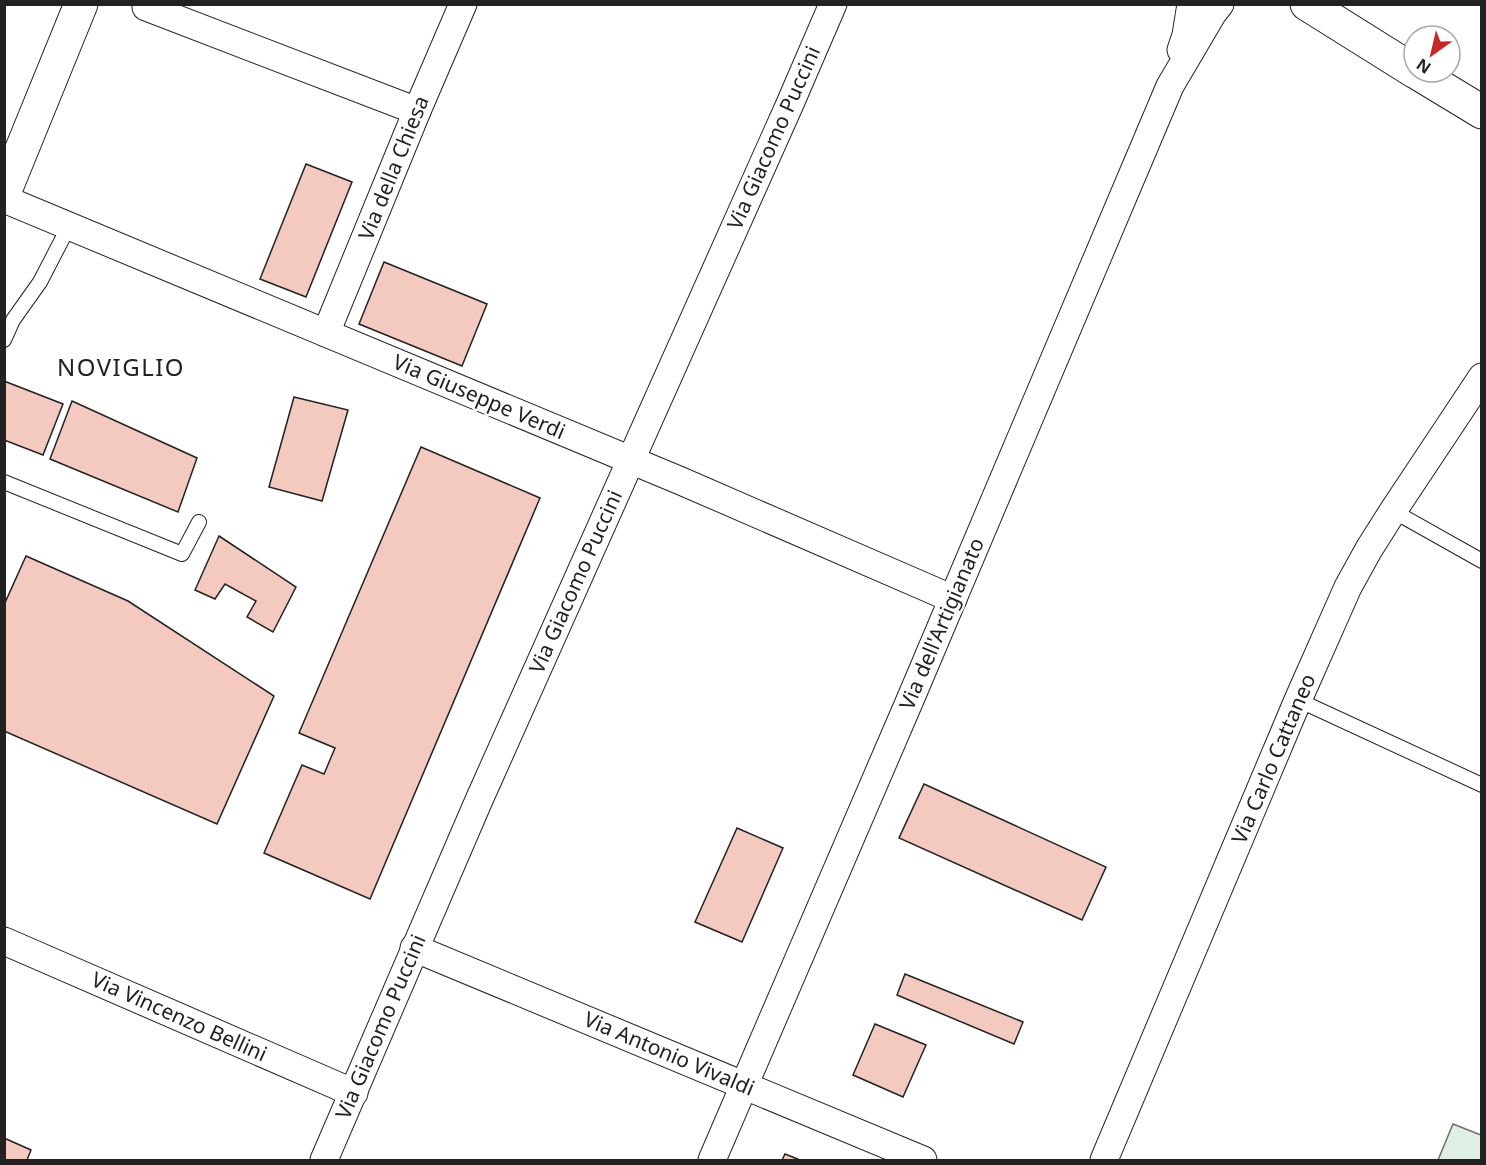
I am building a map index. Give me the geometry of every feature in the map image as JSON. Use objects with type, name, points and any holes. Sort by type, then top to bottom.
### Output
[{"type":"main road","points":[[4,193],[81,4]]},
{"type":"main road","points":[[1306,4],[1402,63]]},
{"type":"main road","points":[[1436,84],[1482,112]]},
{"type":"street","name":"Via della Chiesa","points":[[326,333],[463,4]]},
{"type":"street","name":"Via Giacomo Puccini","points":[[324,1161],[479,800],[833,4]]},
{"type":"street","points":[[1176,4],[1186,34]]},
{"type":"street","name":"Via dell'Artigianato","points":[[712,1161],[1170,86],[1186,34],[1191,4]]},
{"type":"street","name":"Via dell'Artigianato","points":[[1170,86],[1220,4]]},
{"type":"street","points":[[146,7],[417,111]]},
{"type":"street","name":"Via Giuseppe Verdi","points":[[4,199],[630,460],[953,599]]},
{"type":"street","name":"Via Carlo Cattaneo","points":[[1104,1161],[1298,700],[1348,587],[1393,511],[1482,377]]},
{"type":"street","name":"Via Vincenzo Bellini","points":[[4,941],[354,1093]]},
{"type":"street","name":"Via Antonio Vivaldi","points":[[414,948],[923,1161]]},
{"type":"lane","points":[[4,340],[13,320],[40,282],[69,226]]},
{"type":"lane","points":[[4,482],[182,554],[199,522]]},
{"type":"lane","points":[[1393,511],[1482,561]]},
{"type":"lane","points":[[1298,700],[1482,785]]},
{"type":"green space","points":[[1453,1124],[1481,1135],[1481,1160],[1438,1160]]},
{"type":"building","points":[[306,164],[352,182],[306,297],[260,279]]},
{"type":"building","points":[[384,262],[487,304],[462,366],[359,324]]},
{"type":"building","points":[[4,381],[63,404],[43,455],[4,440]]},
{"type":"building","points":[[294,397],[348,410],[322,501],[269,487]]},
{"type":"building","points":[[72,401],[197,458],[178,512],[50,459]]},
{"type":"building","points":[[421,447],[540,498],[370,899],[264,853],[302,765],[324,774],[335,748],[299,733]]},
{"type":"building","points":[[219,536],[296,587],[273,632],[247,617],[256,601],[225,584],[215,599],[195,590]]},
{"type":"building","points":[[26,556],[128,601],[274,696],[217,824],[4,731],[4,605]]},
{"type":"building","points":[[924,784],[1106,867],[1082,920],[899,838]]},
{"type":"building","points":[[737,828],[783,848],[742,942],[695,922]]},
{"type":"building","points":[[905,974],[1023,1022],[1014,1044],[897,995]]},
{"type":"building","points":[[875,1024],[926,1045],[903,1097],[853,1075]]},
{"type":"building","points":[[4,1138],[31,1150],[27,1160],[4,1160]]},
{"type":"building","points":[[785,1154],[800,1160],[782,1160]]},
{"type":"district","name":"NOVIGLIO","points":[[121,368]]}]
